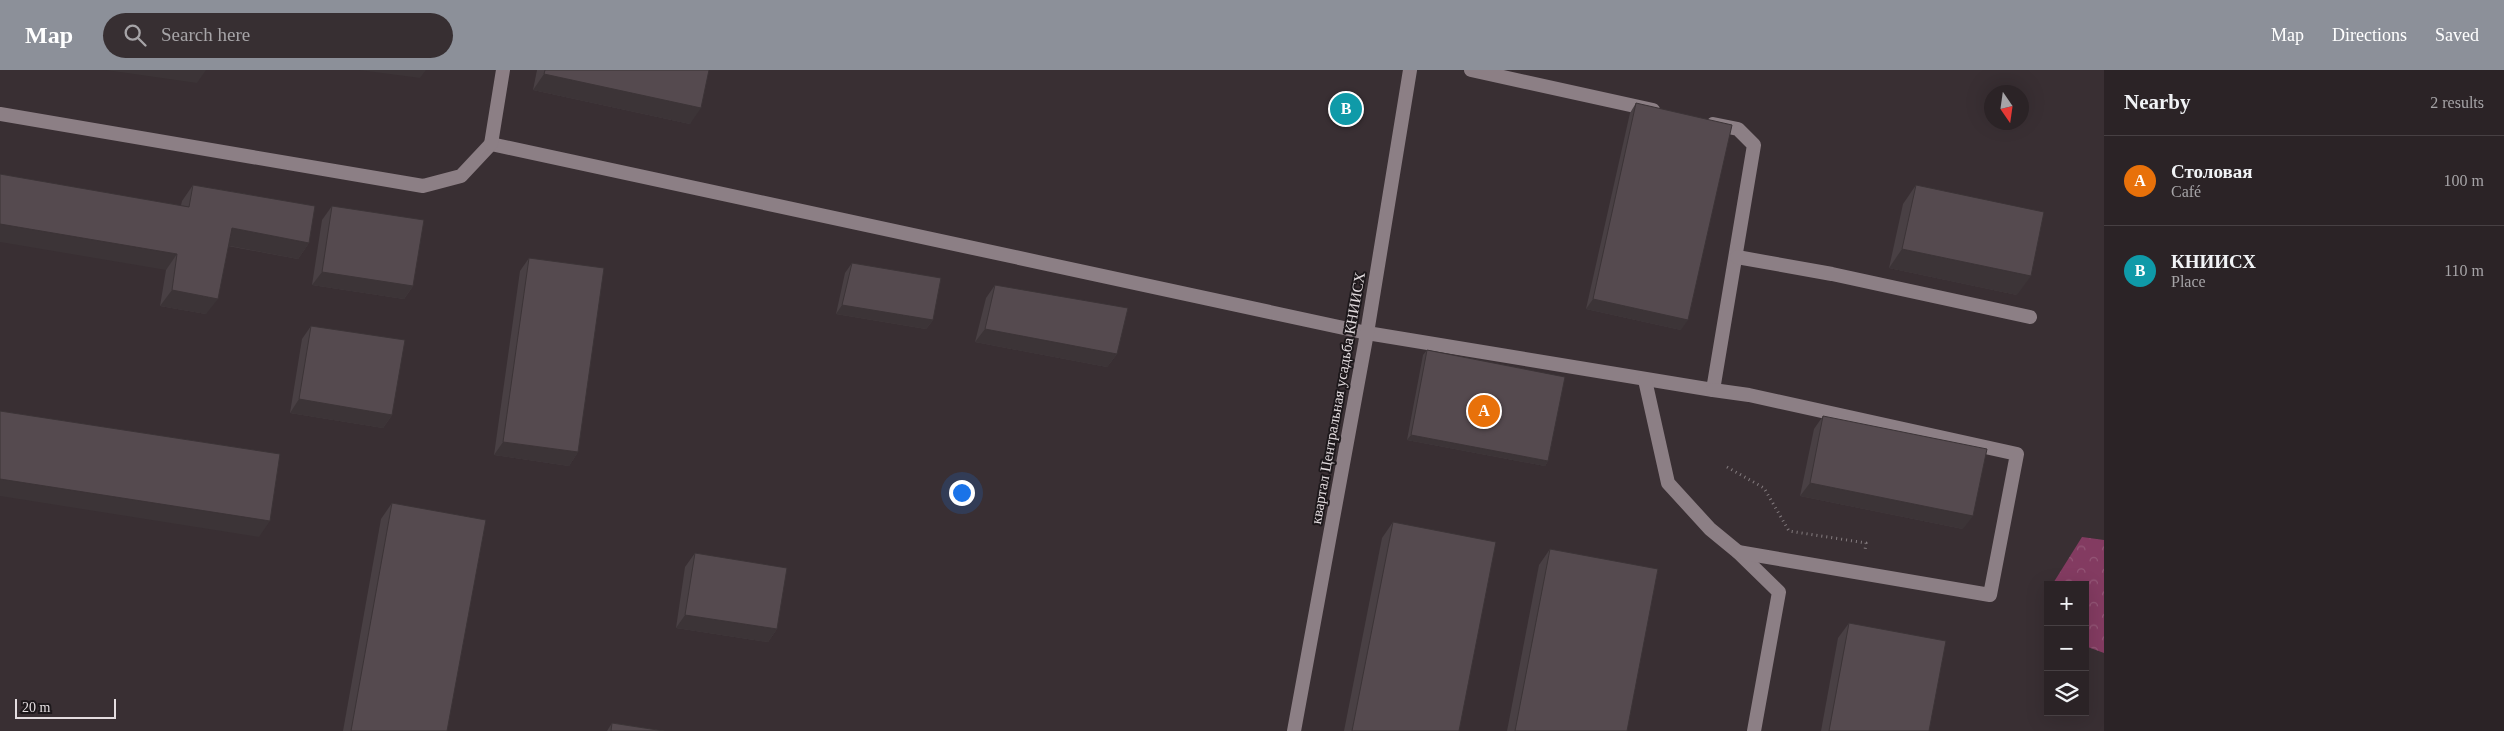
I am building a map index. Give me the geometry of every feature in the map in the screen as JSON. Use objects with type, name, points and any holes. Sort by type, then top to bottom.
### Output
[{"type":"street","points":[[0,114],[423,186],[461,176],[491,144],[502,70]]},
{"type":"street","name":"квартал Центральная усадьба КНИИСХ","points":[[1294,731],[1367,333],[1410,70]]},
{"type":"street","points":[[1471,70],[1671,114]]},
{"type":"street","points":[[1699,121],[1738,129],[1754,145],[1713,390]]},
{"type":"street","points":[[491,144],[1367,333],[1645,380],[1749,395],[2017,454],[1990,595],[1738,552]]},
{"type":"street","points":[[1736,257],[1832,274],[2030,317]]},
{"type":"street","points":[[1645,380],[1668,483],[1710,529],[1738,552],[1779,592],[1754,731]]},
{"type":"path","points":[[1727,466],[1764,488],[1789,531],[1866,543],[1862,572]]},
{"type":"green space","points":[[2082,537],[2104,540],[2104,653],[2089,647],[2089,581],[2054,581]]},
{"type":"building","points":[[545,70],[709,70],[701,108],[544,74]]},
{"type":"building","points":[[1636,103],[1732,125],[1688,320],[1593,299]]},
{"type":"building","points":[[0,174],[189,207],[193,185],[315,206],[309,243],[232,228],[218,299],[172,290],[177,254],[0,224]]},
{"type":"building","points":[[1916,185],[2044,212],[2031,276],[1902,249]]},
{"type":"building","points":[[332,206],[424,220],[413,286],[322,272]]},
{"type":"building","points":[[529,258],[604,268],[578,452],[503,442]]},
{"type":"building","points":[[852,263],[941,278],[933,320],[842,305]]},
{"type":"building","points":[[995,285],[1128,308],[1117,354],[985,329]]},
{"type":"building","points":[[311,326],[405,340],[392,415],[299,399]]},
{"type":"building","points":[[1427,350],[1565,377],[1548,461],[1411,435]]},
{"type":"building","points":[[0,411],[280,454],[270,521],[0,479]]},
{"type":"building","points":[[1823,416],[1987,449],[1973,516],[1810,483]]},
{"type":"building","points":[[392,503],[486,520],[447,731],[351,731]]},
{"type":"building","points":[[1393,522],[1496,542],[1459,731],[1352,731]]},
{"type":"building","points":[[1550,549],[1658,569],[1627,731],[1515,731]]},
{"type":"building","points":[[695,553],[787,568],[777,629],[685,615]]},
{"type":"building","points":[[1849,623],[1946,641],[1929,731],[1829,731]]},
{"type":"building","points":[[612,723],[664,731],[611,731]]},
{"type":"place","name":"КНИИСХ","points":[[1346,109]]},
{"type":"place","name":"Столовая","points":[[1484,411]]}]
